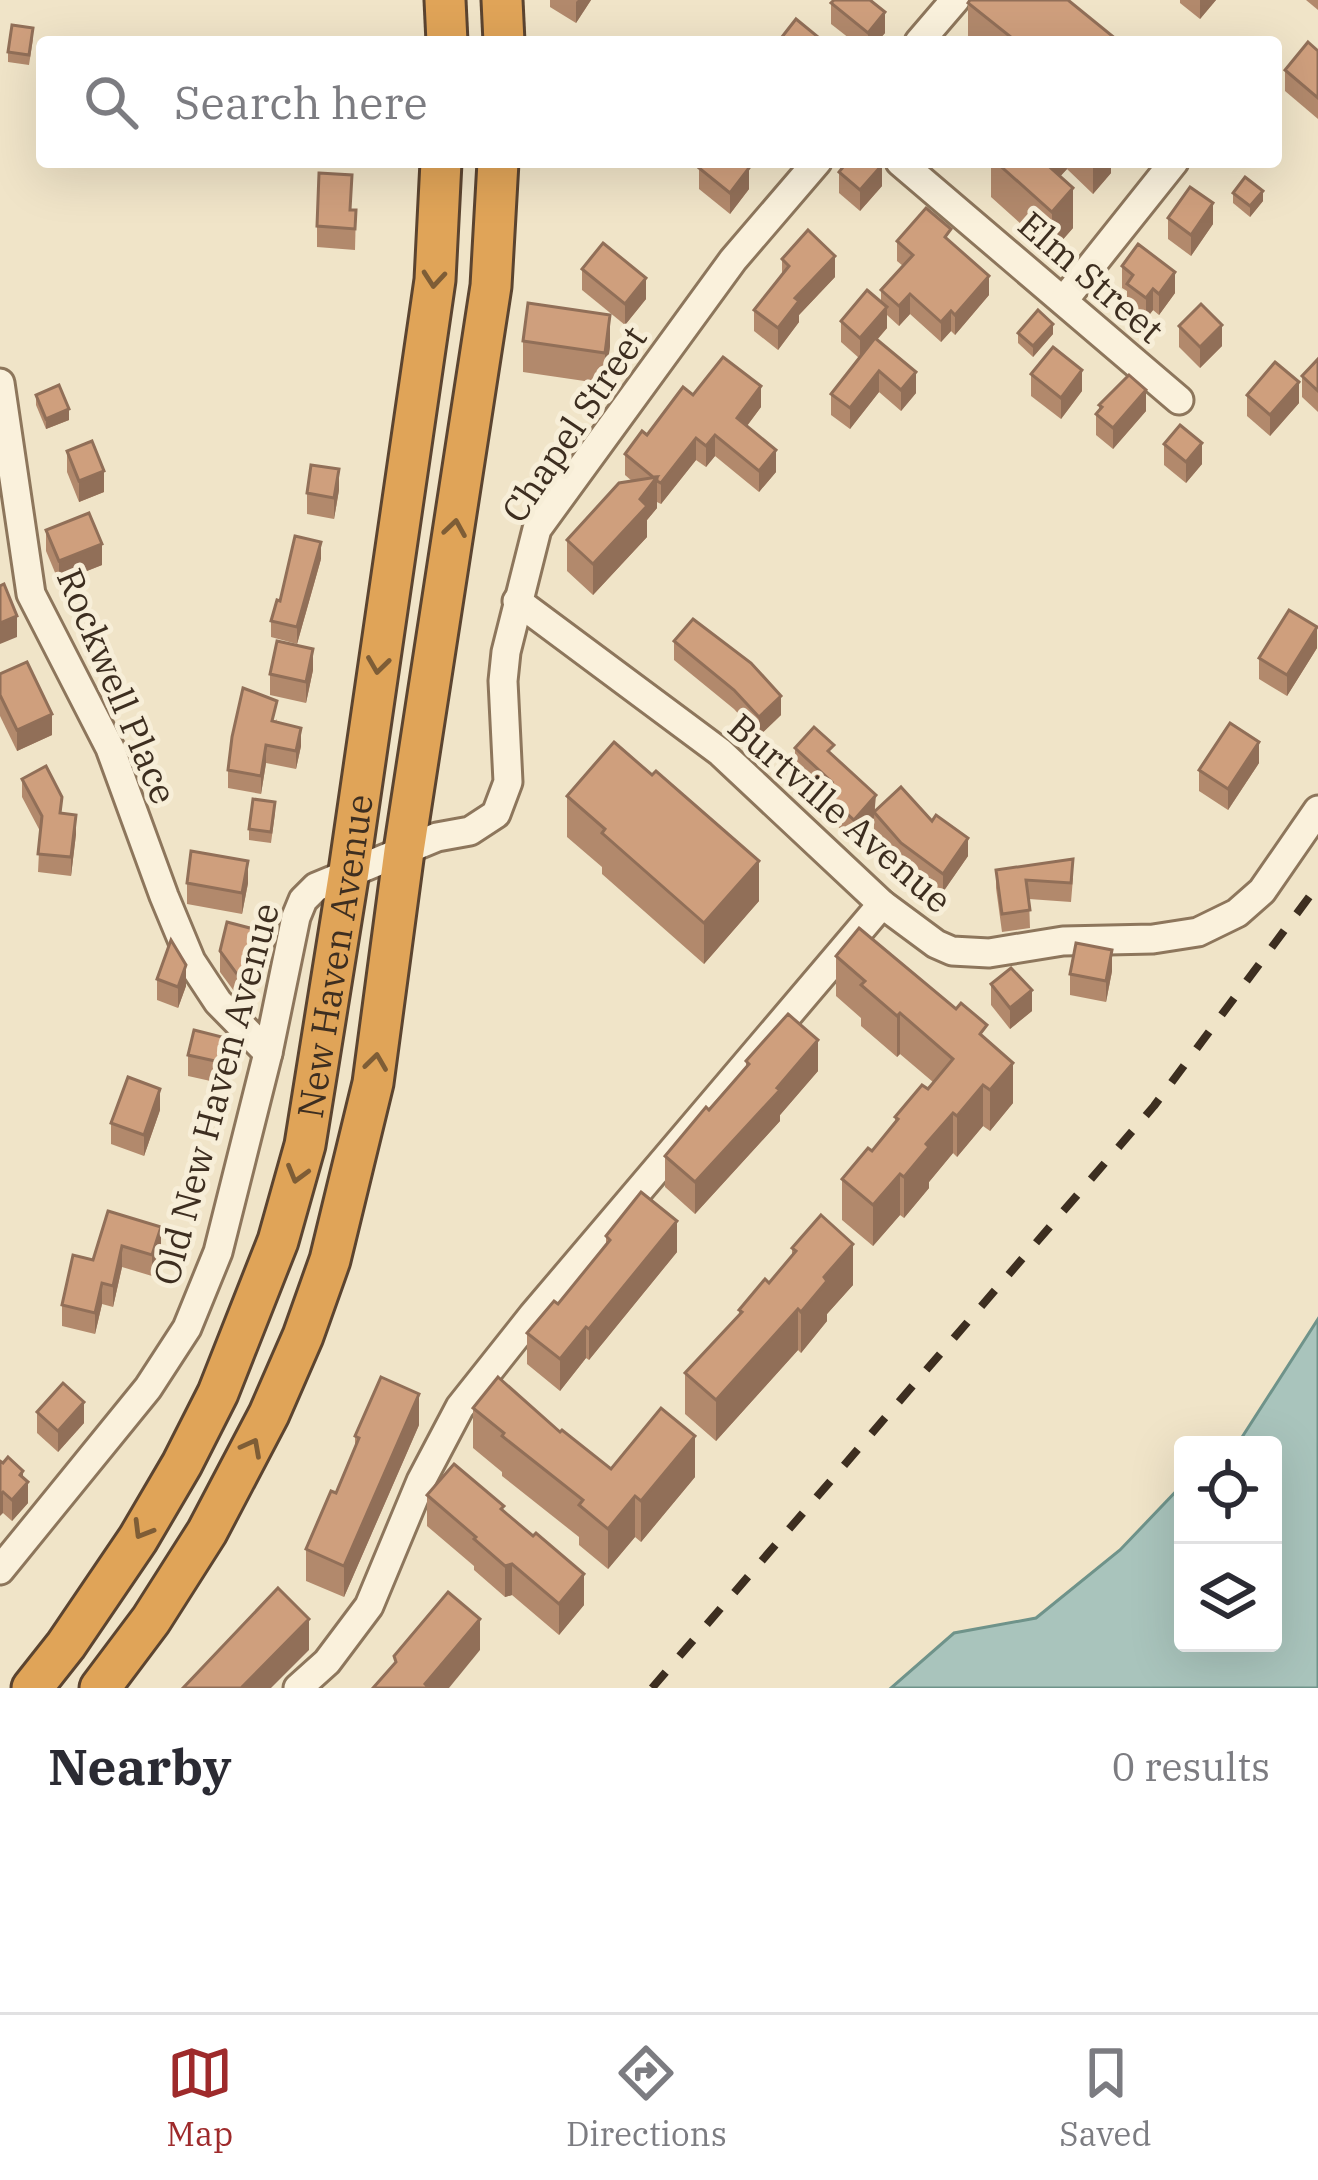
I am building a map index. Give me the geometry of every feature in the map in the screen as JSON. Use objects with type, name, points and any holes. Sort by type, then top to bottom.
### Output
[{"type":"highway","points":[[445,0],[447,36]]},
{"type":"highway","points":[[502,0],[504,36]]},
{"type":"highway","name":"New Haven Avenue","points":[[32,1688],[149,1520],[218,1394],[278,1241],[305,1145],[350,871],[435,280],[441,168]]},
{"type":"highway","name":"New Haven Avenue","points":[[100,1688],[207,1532],[269,1414],[330,1260],[374,1083],[404,851],[491,286],[498,168]]},
{"type":"street","points":[[924,36],[955,0]]},
{"type":"street","name":"Chapel Street","points":[[404,851],[483,825],[496,814],[508,782],[506,652],[537,530],[734,260],[812,168]]},
{"type":"street","name":"Elm Street","points":[[907,168],[1179,400]]},
{"type":"street","points":[[1064,300],[1169,168]]},
{"type":"street","name":"Rockwell Place","points":[[0,383],[31,594],[110,748],[191,962],[218,1002],[268,1053]]},
{"type":"street","name":"Burtville Avenue","points":[[518,601],[720,752],[882,904],[952,951],[969,954],[1063,941],[1177,937],[1218,924],[1262,891],[1318,810]]},
{"type":"street","name":"Old New Haven Avenue","points":[[0,1570],[148,1388],[188,1328],[218,1252],[303,900],[316,886],[404,851]]},
{"type":"street","points":[[298,1688],[327,1662],[369,1606],[422,1481],[460,1407],[882,904]]},
{"type":"water","points":[[1318,1319],[1318,1688],[891,1688],[954,1633],[1036,1618],[1120,1550],[1174,1493],[1174,1652],[1282,1652],[1282,1436],[1243,1436]]},
{"type":"building","points":[[870,0],[885,12],[868,33],[831,3]]},
{"type":"building","points":[[1068,0],[1112,36],[1009,36],[968,3]]},
{"type":"building","points":[[796,19],[817,36],[783,36]]},
{"type":"building","points":[[12,25],[33,28],[29,55],[8,52]]},
{"type":"building","points":[[1308,42],[1318,51],[1318,98],[1285,70]]},
{"type":"building","points":[[699,168],[749,168],[730,193]]},
{"type":"building","points":[[842,168],[879,168],[860,190],[839,172]]},
{"type":"building","points":[[1003,168],[1051,168],[1073,188],[1052,212]]},
{"type":"building","points":[[319,173],[352,175],[350,210],[356,210],[355,229],[317,226]]},
{"type":"building","points":[[1245,177],[1263,191],[1250,206],[1233,193]]},
{"type":"building","points":[[1190,187],[1213,203],[1191,235],[1168,218]]},
{"type":"building","points":[[926,208],[951,229],[945,237],[989,276],[955,315],[951,311],[941,322],[910,294],[899,306],[881,290],[913,255],[897,241]]},
{"type":"building","points":[[808,230],[835,256],[795,298],[799,301],[778,328],[754,310],[789,266],[782,259]]},
{"type":"building","points":[[603,243],[646,278],[625,304],[582,269]]},
{"type":"building","points":[[1138,244],[1175,272],[1159,294],[1153,289],[1146,298],[1127,284],[1133,275],[1122,266]]},
{"type":"building","points":[[867,290],[887,307],[860,338],[841,321]]},
{"type":"building","points":[[528,303],[610,315],[605,353],[523,341]]},
{"type":"building","points":[[1201,304],[1222,325],[1200,347],[1179,326]]},
{"type":"building","points":[[1038,310],[1053,324],[1033,346],[1018,333]]},
{"type":"building","points":[[875,338],[916,372],[901,390],[879,371],[850,408],[831,394]]},
{"type":"building","points":[[1053,347],[1082,370],[1061,398],[1031,374]]},
{"type":"building","points":[[723,357],[761,386],[737,418],[776,450],[759,471],[715,435],[706,446],[696,438],[661,483],[657,481],[625,454],[642,431],[647,435],[683,387],[693,395]]},
{"type":"building","points":[[1318,359],[1318,391],[1302,376]]},
{"type":"building","points":[[1275,362],[1299,382],[1270,415],[1247,395]]},
{"type":"building","points":[[1129,375],[1146,390],[1113,428],[1096,414]]},
{"type":"building","points":[[59,385],[69,409],[46,419],[36,395]]},
{"type":"building","points":[[1180,425],[1202,443],[1186,462],[1164,444]]},
{"type":"building","points":[[92,441],[104,471],[79,481],[67,451]]},
{"type":"building","points":[[311,465],[339,469],[334,498],[307,493]]},
{"type":"building","points":[[657,477],[640,499],[647,506],[593,564],[567,540],[619,483]]},
{"type":"building","points":[[89,513],[102,544],[59,561],[46,530]]},
{"type":"building","points":[[295,536],[321,542],[297,627],[271,621]]},
{"type":"building","points":[[4,584],[17,616],[0,623],[0,586]]},
{"type":"building","points":[[1289,610],[1317,627],[1287,675],[1259,658]]},
{"type":"building","points":[[693,619],[751,663],[781,696],[759,717],[674,641]]},
{"type":"building","points":[[277,641],[313,649],[306,682],[270,674]]},
{"type":"building","points":[[27,662],[52,714],[17,730],[0,695],[0,674]]},
{"type":"building","points":[[243,688],[277,701],[272,721],[301,728],[296,751],[266,745],[261,776],[228,770]]},
{"type":"building","points":[[1230,723],[1259,742],[1228,789],[1199,770]]},
{"type":"building","points":[[814,727],[834,745],[828,751],[876,795],[854,820],[823,792],[832,782],[795,748]]},
{"type":"building","points":[[614,742],[652,775],[656,771],[759,861],[704,923],[567,796]]},
{"type":"building","points":[[46,766],[62,797],[60,813],[76,815],[71,857],[38,854],[42,816],[22,779]]},
{"type":"building","points":[[901,787],[932,821],[936,815],[968,838],[943,874],[901,843],[874,812]]},
{"type":"building","points":[[253,799],[275,802],[271,832],[249,829]]},
{"type":"building","points":[[191,851],[248,861],[242,893],[187,883]]},
{"type":"building","points":[[1073,859],[1071,883],[1026,880],[1030,910],[1002,914],[996,870]]},
{"type":"building","points":[[227,922],[261,931],[248,979],[239,977],[220,951]]},
{"type":"building","points":[[859,928],[956,1009],[961,1003],[987,1025],[980,1034],[1013,1063],[990,1090],[983,1085],[957,1116],[953,1113],[904,1177],[900,1174],[873,1205],[842,1179],[868,1148],[872,1151],[922,1085],[928,1089],[953,1059],[861,985],[865,981],[836,956]]},
{"type":"building","points":[[171,940],[186,965],[178,987],[157,979]]},
{"type":"building","points":[[1076,943],[1112,950],[1106,981],[1070,974]]},
{"type":"building","points":[[1011,968],[1032,990],[1010,1008],[991,984]]},
{"type":"building","points":[[788,1014],[818,1040],[777,1088],[780,1090],[695,1182],[665,1156]]},
{"type":"building","points":[[194,1030],[222,1037],[228,1044],[224,1063],[188,1055]]},
{"type":"building","points":[[128,1077],[160,1089],[144,1135],[111,1123]]},
{"type":"building","points":[[641,1192],[677,1221],[560,1359],[527,1333],[554,1301],[558,1304],[610,1240],[606,1236]]},
{"type":"building","points":[[108,1211],[161,1227],[152,1255],[122,1246],[113,1286],[102,1283],[95,1313],[62,1305],[73,1255],[93,1260]]},
{"type":"building","points":[[821,1215],[853,1244],[801,1312],[798,1309],[716,1400],[685,1373],[742,1312],[739,1310],[765,1279],[769,1283]]},
{"type":"building","points":[[381,1377],[419,1394],[344,1566],[306,1549],[331,1491],[336,1493]]},
{"type":"building","points":[[498,1377],[611,1469],[661,1408],[695,1436],[641,1501],[635,1496],[608,1529],[579,1505],[583,1500],[473,1408]]},
{"type":"building","points":[[63,1383],[84,1402],[58,1431],[37,1412]]},
{"type":"building","points":[[8,1457],[28,1482],[12,1500],[3,1492],[0,1495],[0,1461]]},
{"type":"building","points":[[454,1464],[504,1506],[501,1509],[584,1574],[559,1604],[512,1564],[505,1566],[427,1495]]},
{"type":"building","points":[[278,1588],[309,1619],[241,1688],[183,1688]]},
{"type":"building","points":[[448,1592],[480,1619],[425,1684],[429,1688],[373,1688],[396,1662],[394,1656]]},
{"type":"railway","points":[[652,1688],[1154,1106],[1318,885]]}]
